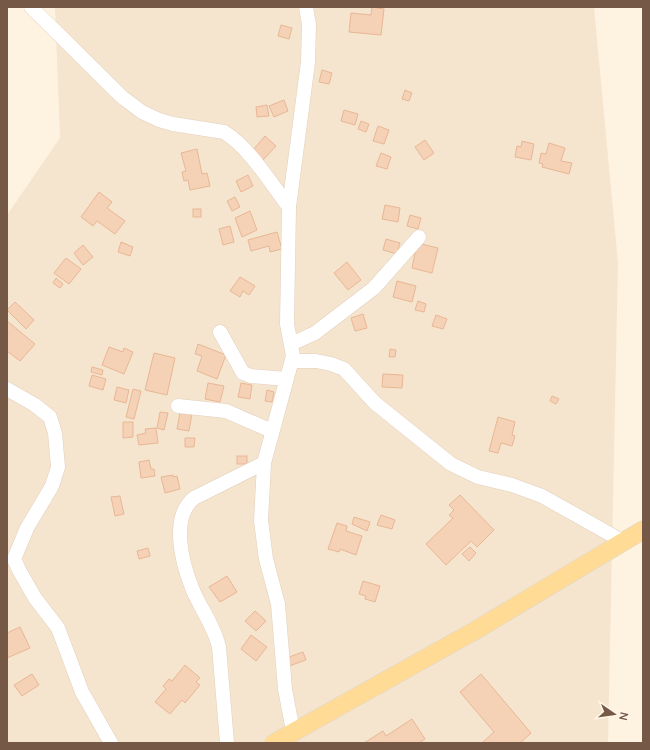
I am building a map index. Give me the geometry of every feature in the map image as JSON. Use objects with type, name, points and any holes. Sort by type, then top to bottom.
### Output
[{"type":"main road","points":[[274,743],[469,633],[643,530]]},
{"type":"street","points":[[31,7],[122,97],[142,112],[159,120],[224,132],[232,138],[248,155],[290,208]]},
{"type":"street","points":[[293,731],[285,689],[278,604],[262,541],[261,521],[264,463],[294,353],[287,324],[290,208],[308,62],[309,25],[306,7]]},
{"type":"street","points":[[291,344],[315,333],[374,288],[418,237]]},
{"type":"street","points":[[220,332],[243,373],[248,376],[286,379]]},
{"type":"street","points":[[293,361],[316,361],[331,364],[344,369],[375,402],[458,468],[478,477],[512,485],[542,496],[624,542]]},
{"type":"street","points":[[7,389],[35,405],[50,417],[56,439],[58,467],[52,486],[11,554],[35,598],[58,628],[82,692],[111,743]]},
{"type":"street","points":[[178,406],[226,412],[272,430]]},
{"type":"street","points":[[227,743],[219,647],[216,635],[192,590],[182,550],[181,521],[187,504],[194,498],[264,463]]},
{"type":"shaded area","points":[[55,7],[594,7],[618,263],[608,743],[7,743],[7,215],[60,138]]},
{"type":"building","points":[[372,7],[384,9],[381,35],[349,32],[351,13],[371,15]]},
{"type":"building","points":[[281,25],[292,28],[289,39],[278,36]]},
{"type":"building","points":[[322,70],[332,73],[329,84],[319,82]]},
{"type":"building","points":[[405,90],[412,93],[409,101],[402,99]]},
{"type":"building","points":[[284,100],[288,111],[274,117],[269,106]]},
{"type":"building","points":[[267,105],[269,116],[257,117],[256,107]]},
{"type":"building","points":[[344,110],[358,114],[355,125],[341,121]]},
{"type":"building","points":[[361,121],[369,124],[366,132],[358,129]]},
{"type":"building","points":[[378,126],[389,130],[384,144],[373,141]]},
{"type":"building","points":[[265,136],[276,146],[263,160],[253,150]]},
{"type":"building","points":[[425,140],[434,153],[424,160],[415,147]]},
{"type":"building","points":[[522,141],[534,144],[531,160],[515,157],[517,146],[521,147]]},
{"type":"building","points":[[549,143],[565,148],[561,161],[572,163],[569,174],[542,167],[543,164],[539,163],[541,153],[546,154]]},
{"type":"building","points":[[197,149],[202,174],[207,173],[210,186],[190,190],[188,180],[184,181],[182,172],[186,171],[181,153]]},
{"type":"building","points":[[381,153],[391,157],[387,169],[376,166]]},
{"type":"building","points":[[248,175],[253,186],[241,192],[236,181]]},
{"type":"building","points":[[99,192],[112,202],[107,208],[125,221],[115,234],[97,221],[93,226],[81,217]]},
{"type":"building","points":[[235,197],[240,207],[232,211],[227,201]]},
{"type":"building","points":[[385,205],[400,208],[398,222],[382,219]]},
{"type":"building","points":[[193,209],[201,209],[201,217],[193,217]]},
{"type":"building","points":[[250,211],[257,230],[242,237],[235,218]]},
{"type":"building","points":[[410,215],[421,218],[418,229],[407,226]]},
{"type":"building","points":[[230,226],[234,242],[223,245],[219,229]]},
{"type":"building","points":[[277,232],[282,249],[270,252],[269,246],[251,251],[248,240]]},
{"type":"building","points":[[386,239],[400,243],[397,254],[383,250]]},
{"type":"building","points":[[121,242],[133,247],[130,256],[118,252]]},
{"type":"building","points":[[417,243],[438,248],[432,273],[412,268]]},
{"type":"building","points":[[83,245],[93,257],[83,265],[74,253]]},
{"type":"building","points":[[66,258],[81,269],[69,284],[54,273]]},
{"type":"building","points":[[347,262],[361,280],[348,290],[334,273]]},
{"type":"building","points":[[240,277],[255,286],[249,295],[243,291],[240,297],[230,291]]},
{"type":"building","points":[[56,278],[63,284],[60,288],[53,283]]},
{"type":"building","points":[[397,281],[416,286],[412,302],[393,297]]},
{"type":"building","points":[[418,301],[426,304],[424,312],[415,310]]},
{"type":"building","points":[[15,302],[34,320],[26,329],[7,310]]},
{"type":"building","points":[[363,314],[367,328],[355,331],[351,318]]},
{"type":"building","points":[[436,315],[447,319],[443,329],[432,326]]},
{"type":"building","points":[[7,321],[35,344],[20,361],[7,351]]},
{"type":"building","points":[[198,344],[226,355],[217,379],[197,371],[202,356],[195,354]]},
{"type":"building","points":[[109,347],[123,352],[124,348],[133,352],[124,374],[102,365]]},
{"type":"building","points":[[390,349],[396,350],[395,357],[389,357]]},
{"type":"building","points":[[154,353],[175,358],[167,395],[145,390]]},
{"type":"building","points":[[92,367],[103,370],[102,375],[91,372]]},
{"type":"building","points":[[383,374],[403,375],[402,388],[382,387]]},
{"type":"building","points":[[92,375],[106,379],[103,390],[89,386]]},
{"type":"building","points":[[208,383],[224,386],[220,402],[205,399]]},
{"type":"building","points":[[241,383],[252,385],[250,399],[238,397]]},
{"type":"building","points":[[117,387],[129,390],[126,403],[114,400]]},
{"type":"building","points":[[133,389],[141,391],[134,419],[126,417]]},
{"type":"building","points":[[267,390],[274,392],[272,402],[265,401]]},
{"type":"building","points":[[552,396],[559,399],[556,404],[550,401]]},
{"type":"building","points":[[160,412],[168,413],[164,430],[157,428]]},
{"type":"building","points":[[180,412],[192,413],[189,431],[177,429]]},
{"type":"building","points":[[498,417],[515,422],[512,435],[515,436],[512,446],[501,443],[498,453],[489,451]]},
{"type":"building","points":[[123,422],[133,422],[133,437],[123,438]]},
{"type":"building","points":[[156,428],[158,443],[139,445],[137,435],[146,433],[145,429]]},
{"type":"building","points":[[185,438],[195,438],[194,447],[185,447]]},
{"type":"building","points":[[237,456],[247,456],[247,464],[237,464]]},
{"type":"building","points":[[149,460],[151,469],[154,469],[155,476],[141,478],[139,462]]},
{"type":"building","points":[[173,475],[173,477],[177,476],[180,489],[165,493],[161,477]]},
{"type":"building","points":[[460,495],[494,530],[477,547],[471,541],[446,565],[426,544],[453,518],[449,515],[454,510],[449,505]]},
{"type":"building","points":[[120,496],[124,514],[115,516],[111,497]]},
{"type":"building","points":[[381,515],[395,520],[392,529],[377,525]]},
{"type":"building","points":[[354,517],[370,522],[367,531],[352,524]]},
{"type":"building","points":[[337,523],[347,526],[346,531],[362,536],[356,555],[340,549],[339,552],[328,549]]},
{"type":"building","points":[[470,547],[476,553],[469,561],[462,554]]},
{"type":"building","points":[[148,548],[150,556],[139,559],[137,551]]},
{"type":"building","points":[[227,576],[237,592],[220,602],[209,587]]},
{"type":"building","points":[[363,581],[380,586],[375,602],[365,599],[366,596],[359,594]]},
{"type":"building","points":[[255,611],[266,621],[256,631],[245,621]]},
{"type":"building","points":[[20,627],[30,648],[7,658],[7,633]]},
{"type":"building","points":[[251,635],[267,647],[256,661],[241,649]]},
{"type":"building","points":[[303,652],[306,660],[289,666],[286,658]]},
{"type":"building","points":[[185,665],[200,678],[196,682],[200,685],[185,703],[182,700],[170,714],[155,702],[166,689],[163,686],[169,679],[172,681]]},
{"type":"building","points":[[32,674],[39,685],[22,696],[14,685]]},
{"type":"building","points":[[481,674],[531,733],[520,743],[482,743],[494,732],[460,692]]},
{"type":"building","points":[[412,719],[425,739],[419,743],[364,743],[383,731],[386,736]]}]
